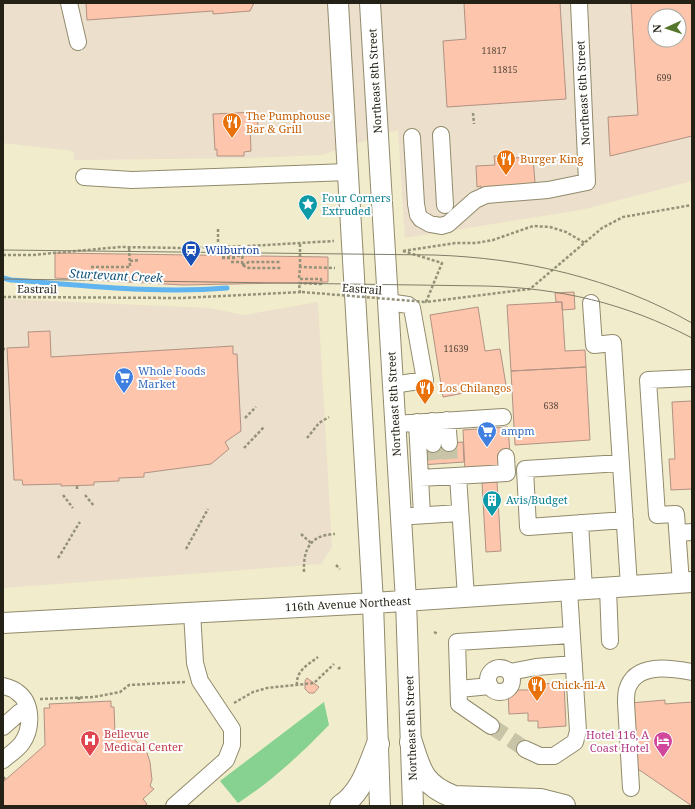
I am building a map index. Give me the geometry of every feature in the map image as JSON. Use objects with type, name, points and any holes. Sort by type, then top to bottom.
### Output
[{"type":"highway","points":[[410,742],[423,776],[441,792],[454,797],[540,800],[564,806]]},
{"type":"highway","points":[[341,806],[348,801],[362,784],[378,744]]},
{"type":"main road","points":[[338,3],[354,303],[373,603],[380,806]]},
{"type":"main road","name":"Northeast 8th Street","points":[[370,3],[406,601],[413,806]]},
{"type":"main road","name":"116th Avenue Northeast","points":[[3,623],[373,603],[686,582]]},
{"type":"street","points":[[69,3],[78,42]]},
{"type":"street","name":"Northeast 6th Street","points":[[412,137],[418,215],[421,219],[430,224],[440,226],[448,224],[475,200],[486,196],[548,190],[587,182],[579,3]]},
{"type":"street","points":[[441,135],[445,205]]},
{"type":"street","points":[[84,177],[132,180],[348,172]]},
{"type":"street","points":[[388,302],[408,305],[412,308],[425,380],[393,386]]},
{"type":"street","points":[[591,303],[594,345],[614,343],[629,586]]},
{"type":"street","points":[[686,582],[685,533],[676,514],[657,515],[648,380],[692,378]]},
{"type":"street","points":[[395,424],[503,417]]},
{"type":"street","points":[[432,421],[441,444]]},
{"type":"street","points":[[432,421],[442,473],[460,513],[466,597]]},
{"type":"street","points":[[442,473],[507,473],[506,457]]},
{"type":"street","points":[[621,463],[525,469],[528,527],[625,520]]},
{"type":"street","points":[[422,515],[442,473]]},
{"type":"street","points":[[401,517],[460,513]]},
{"type":"street","points":[[525,749],[540,756],[554,756],[575,742],[578,731],[571,635],[576,590],[580,523]]},
{"type":"street","points":[[608,588],[610,641]]},
{"type":"street","points":[[174,806],[226,760],[232,745],[232,729],[200,681],[195,663],[192,612]]},
{"type":"street","points":[[491,726],[459,704],[457,642],[571,635]]},
{"type":"street","points":[[459,689],[490,686],[488,679],[489,675],[494,669],[503,667],[510,672],[536,667],[574,664]]},
{"type":"street","points":[[630,788],[626,703],[627,691],[632,680],[641,672],[652,669],[675,669],[692,672]]},
{"type":"street","points":[[3,686],[18,692],[26,702],[29,714],[28,730],[22,744],[3,760]]},
{"type":"street","points":[[3,727],[20,712]]},
{"type":"path","points":[[473,113],[474,124]]},
{"type":"path","name":"Eastrail","points":[[3,297],[181,298],[300,292],[426,302],[530,289],[585,244],[602,228],[623,217],[692,205]]},
{"type":"path","points":[[426,302],[442,263],[402,251],[456,243],[476,243],[493,240],[533,226],[550,227],[566,232],[585,244]]},
{"type":"path","points":[[218,227],[218,247]]},
{"type":"path","points":[[3,255],[32,255],[129,247],[218,247],[334,241]]},
{"type":"path","points":[[300,243],[300,279],[321,278],[321,284],[299,283],[300,292]]},
{"type":"path","points":[[242,264],[243,246]]},
{"type":"path","points":[[91,267],[130,267],[129,247]]},
{"type":"path","points":[[234,258],[222,258],[222,256],[242,256]]},
{"type":"path","points":[[130,260],[140,260]]},
{"type":"path","points":[[231,262],[242,264],[249,268],[282,268]]},
{"type":"path","points":[[242,264],[249,262],[281,262]]},
{"type":"path","points":[[300,268],[335,268]]},
{"type":"path","points":[[245,418],[256,407]]},
{"type":"path","points":[[307,438],[319,423],[329,416]]},
{"type":"path","points":[[244,448],[264,427]]},
{"type":"path","points":[[63,495],[74,508]]},
{"type":"path","points":[[85,495],[94,506]]},
{"type":"path","points":[[186,549],[208,509]]},
{"type":"path","points":[[58,558],[80,522]]},
{"type":"path","points":[[300,534],[311,543]]},
{"type":"path","points":[[304,572],[305,554],[311,543],[318,537],[326,534],[336,534]]},
{"type":"path","points":[[336,565],[340,569]]},
{"type":"path","points":[[434,632],[438,634]]},
{"type":"path","points":[[297,685],[298,676],[301,670],[318,657]]},
{"type":"path","points":[[229,706],[253,692],[267,688],[314,683],[334,664]]},
{"type":"path","points":[[338,668],[342,666]]},
{"type":"path","points":[[40,698],[94,697],[120,692],[129,685],[181,682]]},
{"type":"path","points":[[79,697],[79,703]]},
{"type":"path","points":[[3,776],[6,780]]},
{"type":"shaded area","points":[[3,3],[692,3],[692,181],[581,210],[405,238],[398,130],[322,155],[251,158],[74,160],[73,151],[3,143]]},
{"type":"shaded area","name":"Whole Foods Market","points":[[3,299],[209,308],[244,315],[318,302],[332,547],[321,564],[3,588]]},
{"type":"green space","points":[[324,702],[329,725],[286,767],[263,786],[238,803],[220,781]]},
{"type":"building","points":[[86,3],[254,3],[250,11],[213,14],[213,11],[87,20]]},
{"type":"building","points":[[464,3],[560,3],[566,99],[447,107],[443,41],[466,39]]},
{"type":"building","points":[[631,3],[692,3],[692,136],[610,156],[608,117],[638,115]]},
{"type":"building","name":"The Pumphouse Bar & Grill","points":[[257,112],[258,128],[250,128],[251,151],[244,152],[244,156],[217,156],[217,149],[215,150],[213,114]]},
{"type":"building","name":"Burger King","points":[[514,155],[514,158],[533,157],[535,183],[515,185],[515,188],[481,189],[481,186],[477,187],[476,166],[495,165],[494,156]]},
{"type":"building","points":[[55,253],[328,257],[328,282],[184,285],[55,278]]},
{"type":"building","points":[[574,292],[575,309],[562,310],[562,302],[556,302],[555,293]]},
{"type":"building","points":[[562,302],[565,351],[585,350],[586,367],[511,371],[507,305]]},
{"type":"building","points":[[478,307],[485,351],[500,349],[506,385],[443,397],[430,315]]},
{"type":"building","name":"Whole Foods Market","points":[[50,331],[51,357],[233,346],[233,354],[237,354],[241,431],[225,442],[229,449],[211,464],[144,473],[144,477],[119,478],[119,481],[94,482],[94,485],[23,485],[22,480],[14,480],[7,348],[29,347],[28,332]]},
{"type":"building","points":[[586,367],[590,440],[515,445],[511,371]]},
{"type":"building","points":[[692,401],[692,489],[671,490],[669,459],[675,459],[672,402]]},
{"type":"building","name":"ampm","points":[[508,427],[510,453],[500,468],[465,470],[463,430]]},
{"type":"building","points":[[463,442],[464,462],[421,465],[419,445]]},
{"type":"building","name":"Avis/Budget","points":[[497,482],[501,551],[486,552],[482,483]]},
{"type":"building","points":[[307,678],[319,687],[314,693],[309,693],[305,689],[305,681]]},
{"type":"building","name":"Chick-fil-A","points":[[564,683],[566,726],[538,728],[538,721],[528,721],[528,713],[509,714],[508,690],[537,690],[537,684]]},
{"type":"building","name":"Hotel 116, A Coast Hotel","points":[[665,700],[665,704],[692,702],[692,806],[635,767],[630,703]]},
{"type":"building","name":"Bellevue Medical Center","points":[[111,701],[111,707],[114,707],[115,732],[125,734],[134,739],[147,753],[150,762],[152,780],[150,786],[154,789],[143,799],[147,804],[144,806],[3,806],[3,782],[45,745],[44,708],[50,708],[49,704]]},
{"type":"waterway","name":"Sturtevant Creek","points":[[3,278],[11,280],[146,289],[200,290],[227,288]]},
{"type":"tunnel","points":[[449,443],[450,463]]},
{"type":"tunnel","points":[[433,444],[435,464]]},
{"type":"tunnel","points":[[491,726],[525,749]]},
{"type":"tram line","points":[[3,250],[434,255],[468,257],[534,266],[599,282],[662,307],[692,323]]},
{"type":"tram line","points":[[3,279],[513,287],[566,294],[617,307],[642,315],[692,338]]},
{"type":"place","name":"The Pumphouse Bar & Grill","points":[[232,139]]},
{"type":"place","name":"Burger King","points":[[506,176]]},
{"type":"place","name":"Four Corners Extruded","points":[[308,221]]},
{"type":"place","name":"Wilburton","points":[[191,267]]},
{"type":"place","name":"Whole Foods Market","points":[[124,394]]},
{"type":"place","name":"Los Chilangos","points":[[425,405]]},
{"type":"place","name":"ampm","points":[[487,448]]},
{"type":"place","name":"Avis/Budget","points":[[492,517]]},
{"type":"place","name":"Chick-fil-A","points":[[537,702]]},
{"type":"place","name":"Bellevue Medical Center","points":[[90,757]]},
{"type":"place","name":"Hotel 116, A Coast Hotel","points":[[663,758]]}]
